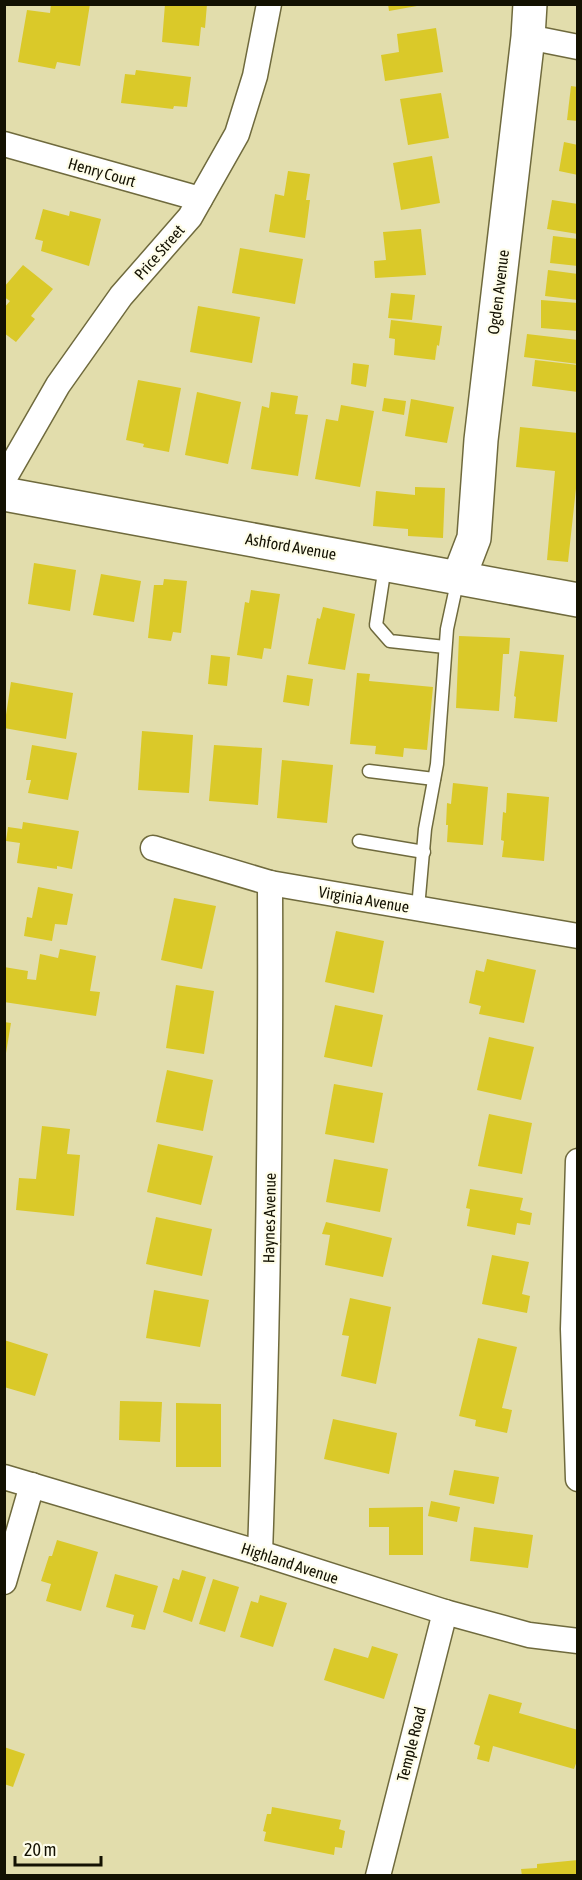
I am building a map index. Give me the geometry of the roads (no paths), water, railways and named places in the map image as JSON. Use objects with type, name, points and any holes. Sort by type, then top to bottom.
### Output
[{"type":"street","name":"Price Street","points":[[4,479],[58,385],[121,296],[190,217],[237,134],[255,76],[268,4]]},
{"type":"street","name":"Ogden Avenue","points":[[459,577],[474,538],[481,440],[530,4]]},
{"type":"street","points":[[528,37],[578,47]]},
{"type":"street","name":"Henry Court","points":[[4,144],[200,199]]},
{"type":"street","name":"Ashford Avenue","points":[[4,494],[578,600]]},
{"type":"street","name":"Virginia Avenue","points":[[153,848],[270,883],[578,936]]},
{"type":"street","name":"Haynes Avenue","points":[[261,1553],[271,1112],[270,883]]},
{"type":"street","points":[[578,1161],[573,1329],[578,1479]]},
{"type":"street","name":"Highland Avenue","points":[[4,1477],[261,1553],[445,1612],[529,1635],[578,1641]]},
{"type":"street","points":[[4,1582],[32,1485]]},
{"type":"street","name":"Temple Road","points":[[378,1875],[445,1612]]},
{"type":"lane","points":[[385,564],[376,625],[390,641],[445,647]]},
{"type":"lane","points":[[418,908],[425,829],[434,779],[447,629],[459,577]]},
{"type":"lane","points":[[369,771],[434,779]]},
{"type":"lane","points":[[359,842],[423,852]]}]
